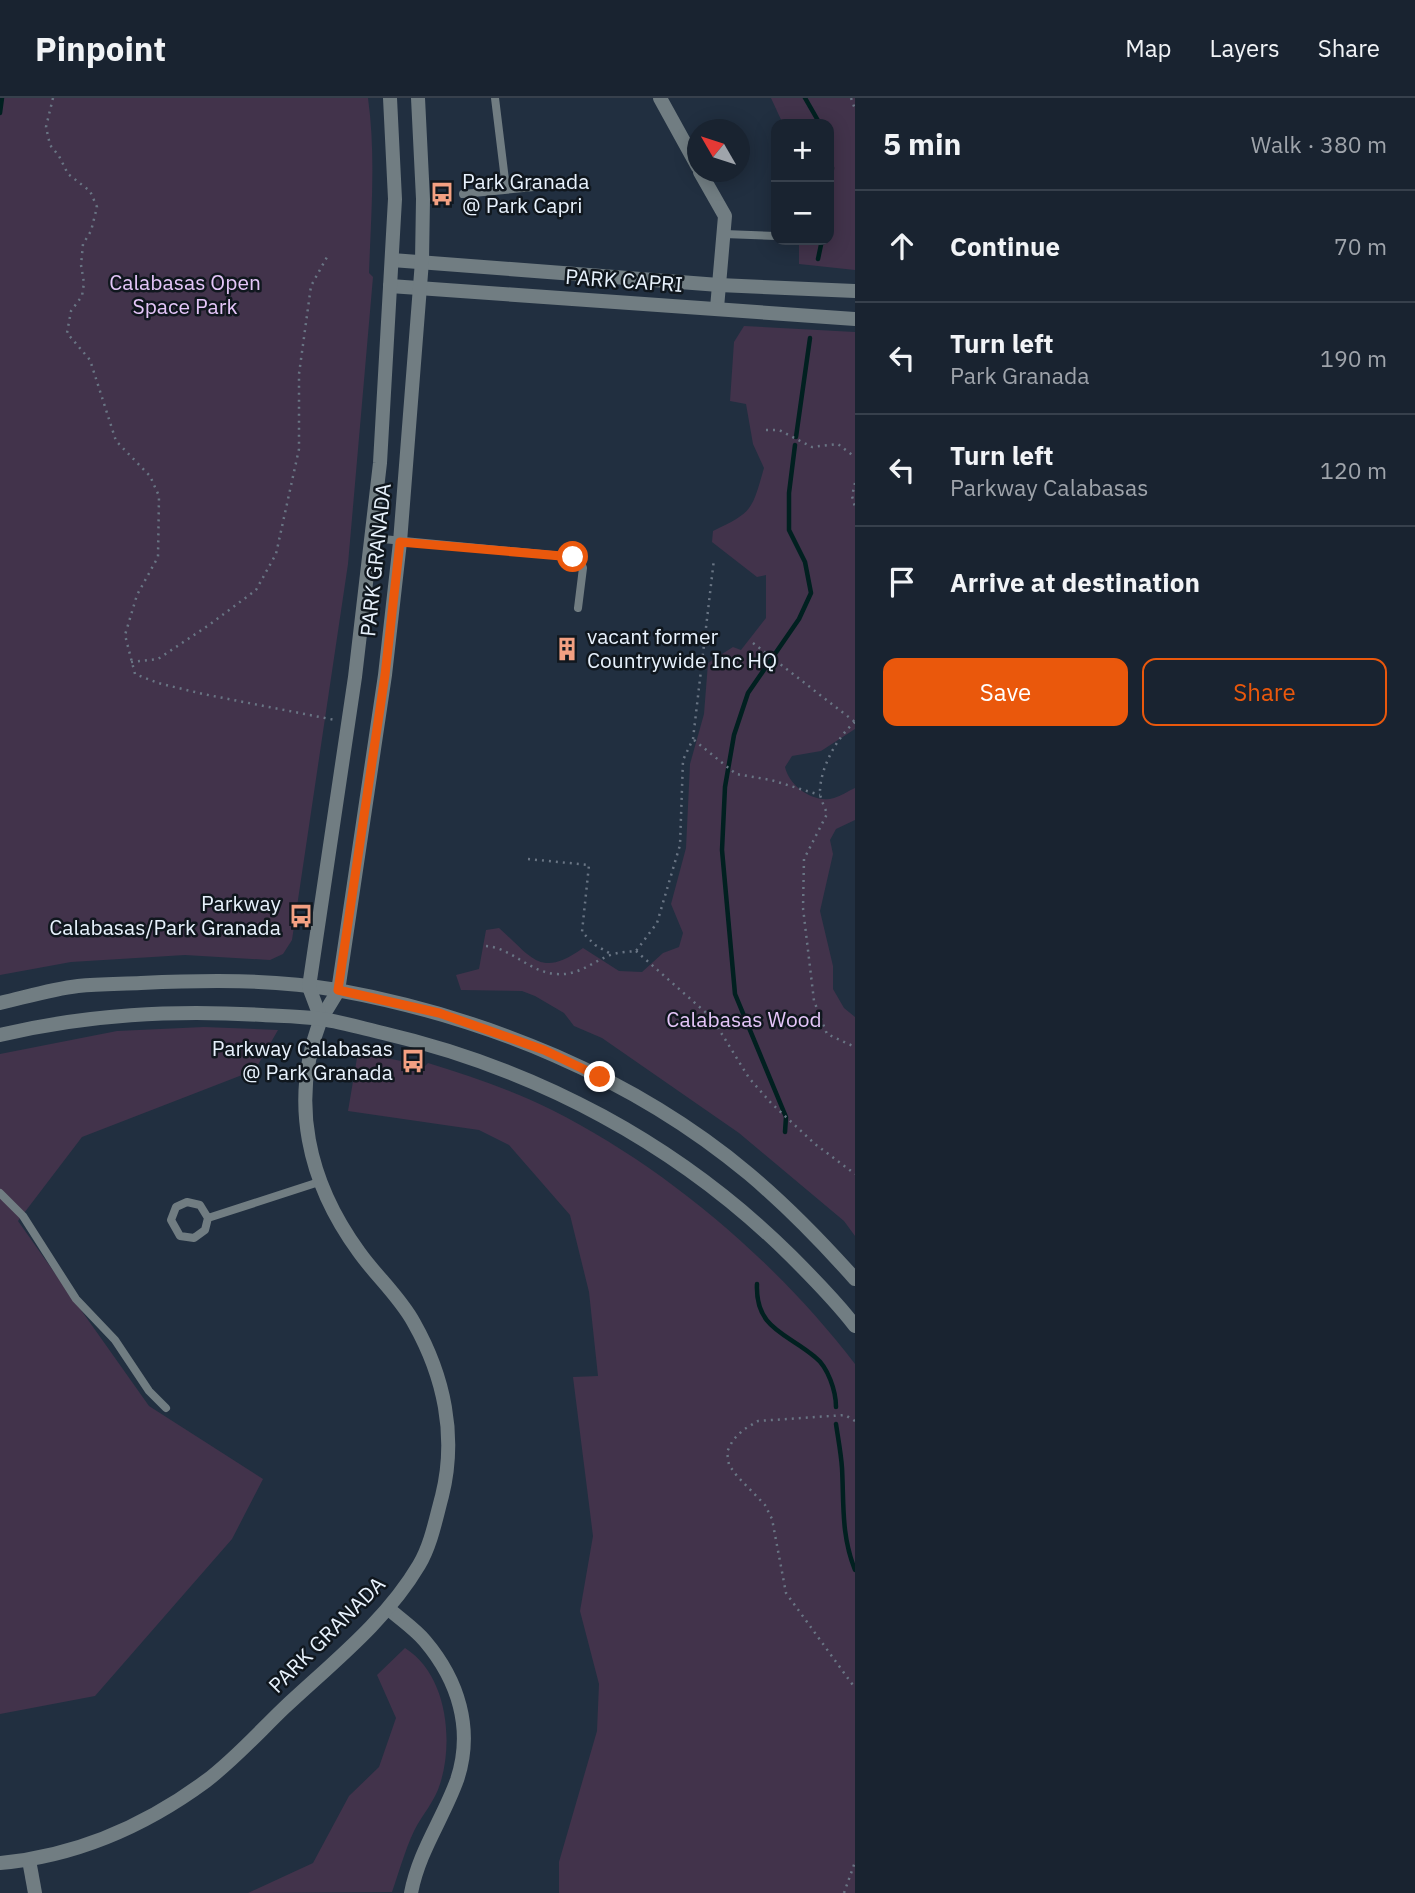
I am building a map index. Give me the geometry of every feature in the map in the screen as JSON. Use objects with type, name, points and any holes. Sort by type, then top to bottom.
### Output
[{"type":"street","name":"PARK GRANADA","points":[[321,1018],[309,987],[348,723],[380,463],[395,199],[390,98]]},
{"type":"street","name":"PARK GRANADA","points":[[0,1863],[29,1860],[89,1845],[155,1816],[208,1779],[389,1609],[421,1563],[447,1476],[448,1423],[438,1372],[413,1321],[342,1228],[319,1182],[306,1127],[304,1085],[312,1042],[321,1018],[338,990],[385,675],[400,542],[422,261],[423,198],[418,98]]},
{"type":"street","points":[[660,98],[687,147]]},
{"type":"street","points":[[706,182],[725,216],[717,308]]},
{"type":"street","name":"PARK CAPRI","points":[[392,260],[719,285],[855,291]]},
{"type":"street","name":"PARK CAPRI","points":[[390,286],[855,319]]},
{"type":"street","points":[[0,1003],[78,986],[201,980],[338,990],[450,1017],[544,1050],[600,1077],[698,1136],[748,1174],[805,1226],[855,1279]]},
{"type":"street","points":[[0,1035],[79,1020],[197,1011],[321,1018],[427,1043],[531,1080],[633,1133],[687,1167],[731,1201],[809,1274],[855,1326]]},
{"type":"street","points":[[389,1609],[425,1640],[451,1681],[462,1707],[465,1743],[457,1779],[424,1850],[411,1893]]},
{"type":"street","points":[[29,1860],[35,1893]]},
{"type":"lane","points":[[495,98],[506,188]]},
{"type":"lane","points":[[463,194],[565,184]]},
{"type":"lane","points":[[724,234],[771,236]]},
{"type":"lane","points":[[372,538],[573,557],[580,560],[583,568],[578,608]]},
{"type":"lane","points":[[208,1218],[319,1182]]},
{"type":"lane","points":[[0,1193],[23,1216],[76,1299],[121,1347],[149,1391],[166,1408]]},
{"type":"lane","points":[[187,1202],[201,1205],[208,1218],[205,1230],[194,1238],[180,1236],[171,1220],[176,1207],[187,1202]]},
{"type":"path","points":[[53,98],[46,127],[50,145],[68,174],[90,191],[97,206],[91,231],[83,244],[82,296],[71,311],[67,333],[90,360],[116,441],[150,476],[159,496],[158,557],[137,595],[125,635],[135,674],[158,683],[348,723]]},
{"type":"path","points":[[851,98],[855,109]]},
{"type":"path","points":[[131,662],[158,659],[256,590],[276,554],[299,449],[299,374],[311,286],[327,257]]},
{"type":"path","points":[[766,430],[779,430],[812,447],[838,444],[855,457]]},
{"type":"path","points":[[855,483],[852,495],[855,508]]},
{"type":"path","points":[[486,946],[500,947],[535,968],[556,975],[578,972],[611,954],[636,951],[657,923],[680,845],[683,760],[694,740],[714,559]]},
{"type":"path","points":[[753,643],[855,722],[844,732],[823,773],[820,794],[827,814],[804,859],[803,908],[814,1001],[828,1034],[855,1047]]},
{"type":"path","points":[[694,740],[736,774],[771,780],[820,794]]},
{"type":"path","points":[[528,859],[589,865],[583,935],[611,954]]},
{"type":"path","points":[[636,951],[712,1018],[738,1063],[772,1103],[815,1144],[855,1174]]},
{"type":"path","points":[[855,1421],[845,1415],[758,1421],[743,1430],[733,1440],[727,1452],[729,1465],[765,1505],[772,1519],[786,1594],[855,1688]]},
{"type":"path","points":[[844,1893],[855,1862]]},
{"type":"green space","name":"Calabasas Open Space Park","points":[[0,98],[368,98],[372,163],[369,273],[373,277],[348,564],[292,940],[283,954],[270,960],[185,955],[71,962],[0,975]]},
{"type":"green space","points":[[771,98],[855,98],[855,270],[799,264],[799,245],[834,245],[834,119],[781,119]]},
{"type":"green space","name":"Calabasas Wood","points":[[744,326],[855,332],[855,729],[821,751],[792,756],[785,767],[797,787],[811,796],[834,798],[855,788],[855,820],[836,829],[830,840],[833,854],[820,911],[833,966],[833,989],[844,1008],[855,1017],[855,1236],[844,1221],[739,1133],[602,1038],[574,1026],[564,1013],[522,991],[461,990],[456,975],[479,969],[486,930],[499,928],[537,960],[556,962],[583,948],[619,971],[642,972],[663,953],[679,947],[683,933],[671,904],[686,848],[690,764],[704,714],[708,663],[733,647],[741,650],[766,618],[766,575],[757,577],[712,542],[713,531],[744,514],[749,508],[757,493],[764,468],[753,444],[746,404],[730,401],[734,342]]},
{"type":"green space","points":[[204,1027],[278,1030],[255,1070],[82,1137],[18,1221],[149,1406],[263,1479],[232,1539],[95,1696],[0,1714],[0,1054],[117,1031]]},
{"type":"green space","points":[[358,1052],[425,1066],[428,1063],[475,1078],[537,1103],[595,1133],[678,1189],[717,1220],[791,1289],[855,1364],[855,1893],[559,1893],[559,1862],[597,1731],[599,1684],[580,1611],[593,1536],[573,1377],[598,1376],[589,1292],[570,1215],[509,1145],[479,1130],[348,1111]]},
{"type":"green space","points":[[405,1648],[430,1674],[438,1691],[444,1710],[446,1748],[438,1790],[414,1831],[392,1892],[248,1893],[313,1863],[349,1796],[379,1767],[396,1718],[377,1675]]},
{"type":"waterway","points":[[0,113],[2,98]]},
{"type":"waterway","points":[[805,98],[817,119]]},
{"type":"waterway","points":[[818,259],[821,245]]},
{"type":"waterway","points":[[796,437],[810,338]]},
{"type":"waterway","points":[[785,1132],[786,1117],[735,994],[722,850],[725,787],[734,735],[748,693],[799,619],[811,593],[805,562],[789,530],[789,493],[795,445]]},
{"type":"waterway","points":[[757,1284],[761,1311],[767,1321],[820,1361],[833,1387],[836,1407]]},
{"type":"waterway","points":[[836,1424],[842,1462],[845,1532],[855,1570]]},
{"type":"place","name":"Park Granada @ Park Capri","points":[[442,194]]},
{"type":"place","name":"vacant former Countrywide Inc HQ","points":[[567,649]]},
{"type":"place","name":"Parkway Calabasas/Park Granada","points":[[301,916]]},
{"type":"place","name":"Parkway Calabasas @ Park Granada","points":[[413,1061]]},
{"type":"route","points":[[573,557],[400,542],[385,675],[338,990],[439,1013],[544,1050],[600,1077]]}]
